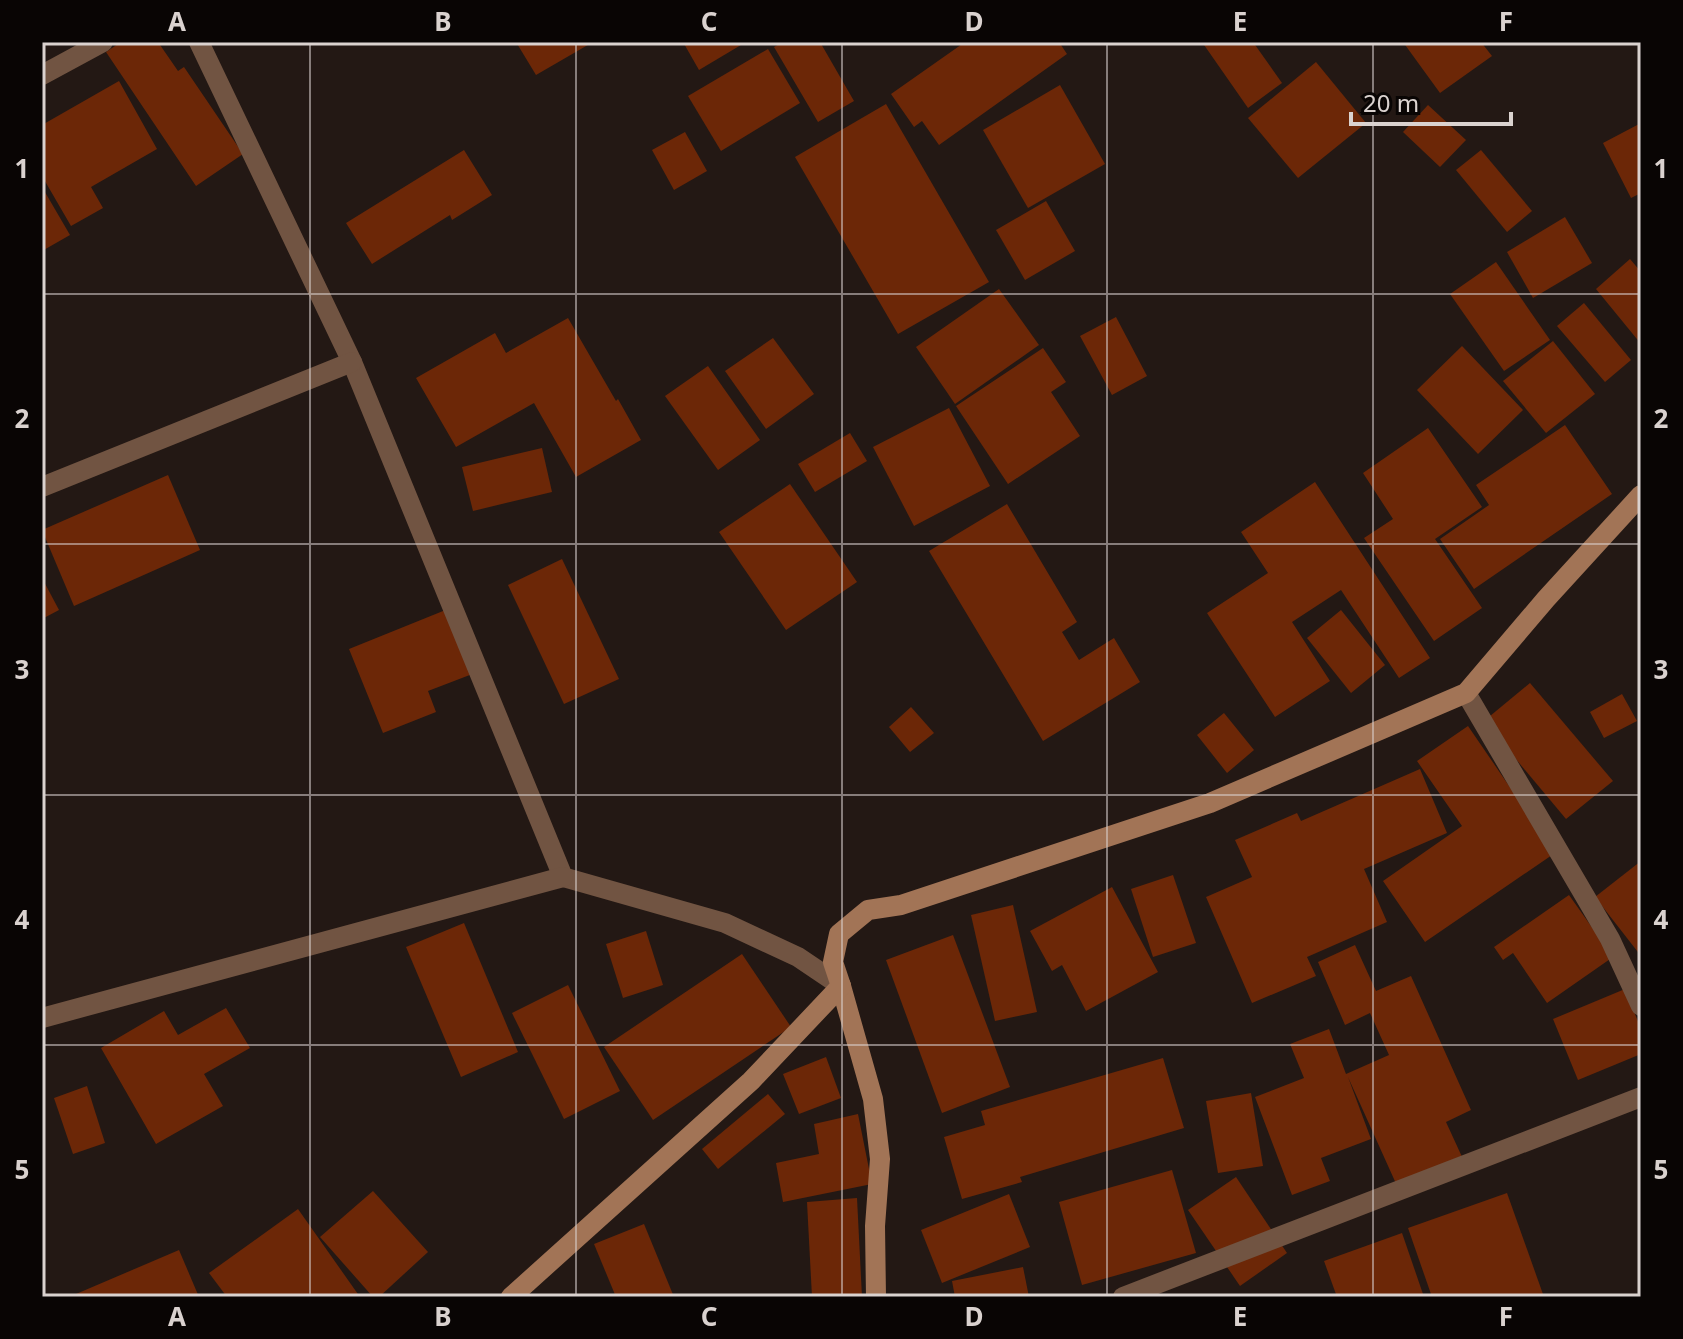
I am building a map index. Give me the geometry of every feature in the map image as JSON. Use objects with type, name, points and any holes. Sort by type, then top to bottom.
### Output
[{"type":"street","points":[[42,75],[103,42]]},
{"type":"street","points":[[199,42],[352,362],[563,877]]},
{"type":"street","points":[[42,487],[352,362]]},
{"type":"street","points":[[876,1297],[875,1226],[880,1159],[873,1099],[833,962],[839,934],[868,910],[901,905],[1210,803],[1466,693],[1641,495]]},
{"type":"street","points":[[1466,693],[1610,939],[1641,1006]]},
{"type":"street","points":[[42,1018],[563,877],[725,923],[798,957],[841,986]]},
{"type":"street","points":[[511,1297],[751,1081],[841,986]]},
{"type":"street","points":[[1123,1297],[1641,1097]]},
{"type":"building","points":[[121,42],[158,42],[178,71],[184,67],[243,154],[196,186],[106,52]]},
{"type":"building","points":[[516,42],[593,42],[536,75]]},
{"type":"building","points":[[683,42],[746,42],[699,70]]},
{"type":"building","points":[[783,42],[820,42],[854,101],[818,122],[774,47]]},
{"type":"building","points":[[965,42],[1059,42],[1067,54],[939,145],[922,121],[914,127],[891,94]]},
{"type":"building","points":[[1202,42],[1253,42],[1282,83],[1248,108]]},
{"type":"building","points":[[1403,42],[1481,42],[1492,56],[1440,93]]},
{"type":"building","points":[[768,49],[800,103],[721,151],[688,96]]},
{"type":"building","points":[[1316,62],[1366,123],[1298,178],[1248,118]]},
{"type":"building","points":[[119,81],[157,149],[91,187],[103,208],[71,226],[42,176],[42,125]]},
{"type":"building","points":[[1060,85],[1105,164],[1028,208],[983,130]]},
{"type":"building","points":[[886,104],[989,282],[898,334],[795,157]]},
{"type":"building","points":[[1428,105],[1466,140],[1440,167],[1403,132]]},
{"type":"building","points":[[1641,123],[1641,193],[1631,198],[1603,143]]},
{"type":"building","points":[[685,132],[707,171],[674,190],[652,150]]},
{"type":"building","points":[[464,150],[492,195],[452,220],[450,215],[372,264],[346,223]]},
{"type":"building","points":[[1481,150],[1532,211],[1507,232],[1456,170]]},
{"type":"building","points":[[42,187],[70,235],[42,251]]},
{"type":"building","points":[[1046,201],[1075,251],[1025,280],[996,230]]},
{"type":"building","points":[[1565,217],[1592,263],[1533,298],[1507,252]]},
{"type":"building","points":[[1630,259],[1641,272],[1641,344],[1596,289]]},
{"type":"building","points":[[1496,262],[1550,340],[1504,371],[1450,294]]},
{"type":"building","points":[[999,289],[1039,345],[955,404],[916,347]]},
{"type":"building","points":[[1584,303],[1631,360],[1605,382],[1557,326]]},
{"type":"building","points":[[1116,317],[1147,376],[1112,395],[1080,336]]},
{"type":"building","points":[[568,318],[641,440],[576,477],[534,403],[456,447],[416,378],[495,333],[506,353]]},
{"type":"building","points":[[773,338],[814,394],[766,429],[725,371]]},
{"type":"building","points":[[1553,341],[1595,394],[1546,433],[1503,381]]},
{"type":"building","points":[[1462,346],[1523,410],[1478,454],[1417,390]]},
{"type":"building","points":[[1043,348],[1066,382],[1051,392],[1080,436],[1008,484],[956,406]]},
{"type":"building","points":[[708,366],[760,440],[718,470],[665,396]]},
{"type":"building","points":[[949,408],[990,486],[914,526],[873,447]]},
{"type":"building","points":[[1565,425],[1612,494],[1474,589],[1440,539],[1489,505],[1476,485]]},
{"type":"building","points":[[1428,428],[1482,507],[1435,539],[1482,608],[1434,641],[1364,538],[1393,519],[1363,473]]},
{"type":"building","points":[[850,433],[867,461],[815,492],[798,464]]},
{"type":"building","points":[[542,448],[552,492],[473,511],[462,467]]},
{"type":"building","points":[[168,475],[200,550],[74,606],[42,530]]},
{"type":"building","points":[[1315,482],[1430,658],[1399,678],[1341,590],[1292,622],[1330,681],[1275,717],[1207,613],[1268,573],[1241,532]]},
{"type":"building","points":[[790,484],[857,582],[786,630],[719,532]]},
{"type":"building","points":[[1007,504],[1077,622],[1062,632],[1079,660],[1114,638],[1140,682],[1043,741],[929,551]]},
{"type":"building","points":[[562,559],[619,679],[564,704],[508,585]]},
{"type":"building","points":[[42,578],[59,610],[42,619]]},
{"type":"building","points":[[448,609],[475,673],[428,691],[436,712],[383,733],[349,649]]},
{"type":"building","points":[[1341,610],[1385,665],[1351,693],[1307,638]]},
{"type":"building","points":[[1530,683],[1613,781],[1566,819],[1484,721]]},
{"type":"building","points":[[1622,694],[1637,721],[1604,738],[1590,712]]},
{"type":"building","points":[[911,707],[934,733],[910,752],[889,727]]},
{"type":"building","points":[[1224,713],[1254,750],[1227,773],[1197,735]]},
{"type":"building","points":[[1468,726],[1555,853],[1425,942],[1383,881],[1462,826],[1417,761]]},
{"type":"building","points":[[1420,769],[1447,833],[1364,869],[1387,922],[1307,957],[1316,976],[1252,1003],[1206,897],[1252,877],[1235,840],[1297,813],[1301,821]]},
{"type":"building","points":[[1641,861],[1641,956],[1595,897]]},
{"type":"building","points":[[1173,875],[1196,943],[1153,957],[1131,889]]},
{"type":"building","points":[[1112,887],[1158,972],[1086,1011],[1062,965],[1052,971],[1030,931]]},
{"type":"building","points":[[1569,895],[1613,957],[1547,1003],[1513,953],[1503,960],[1494,947]]},
{"type":"building","points":[[1013,905],[1037,1012],[995,1021],[971,915]]},
{"type":"building","points":[[464,923],[518,1052],[461,1077],[406,947]]},
{"type":"building","points":[[646,931],[663,985],[623,998],[606,944]]},
{"type":"building","points":[[953,935],[1010,1087],[942,1113],[886,960]]},
{"type":"building","points":[[1355,945],[1376,991],[1411,976],[1471,1110],[1446,1122],[1463,1159],[1398,1188],[1348,1077],[1371,1139],[1321,1158],[1330,1181],[1292,1195],[1255,1097],[1304,1078],[1290,1044],[1329,1029],[1346,1074],[1389,1055],[1370,1013],[1345,1025],[1318,962]]},
{"type":"building","points":[[742,954],[791,1027],[653,1120],[604,1047]]},
{"type":"building","points":[[568,985],[620,1091],[564,1119],[512,1013]]},
{"type":"building","points":[[1625,989],[1641,1029],[1641,1054],[1578,1080],[1553,1019]]},
{"type":"building","points":[[226,1008],[250,1048],[204,1074],[223,1106],[156,1144],[101,1048],[164,1011],[178,1035]]},
{"type":"building","points":[[826,1057],[841,1098],[799,1114],[783,1074]]},
{"type":"building","points":[[1163,1058],[1184,1128],[1020,1177],[1022,1182],[962,1199],[944,1137],[985,1125],[981,1111]]},
{"type":"building","points":[[87,1086],[105,1143],[73,1154],[54,1098]]},
{"type":"building","points":[[1251,1093],[1263,1166],[1218,1173],[1206,1101]]},
{"type":"building","points":[[768,1094],[785,1114],[718,1169],[702,1149]]},
{"type":"building","points":[[858,1114],[872,1184],[783,1202],[776,1163],[819,1154],[814,1124]]},
{"type":"building","points":[[1172,1170],[1196,1253],[1082,1285],[1059,1202]]},
{"type":"building","points":[[1236,1177],[1287,1253],[1240,1286],[1188,1210]]},
{"type":"building","points":[[373,1191],[428,1252],[379,1297],[373,1297],[320,1237]]},
{"type":"building","points":[[1507,1193],[1544,1297],[1432,1297],[1408,1228]]},
{"type":"building","points":[[1009,1194],[1030,1247],[942,1283],[921,1230]]},
{"type":"building","points":[[857,1198],[862,1297],[812,1297],[807,1202]]},
{"type":"building","points":[[298,1209],[360,1297],[227,1297],[209,1273]]},
{"type":"building","points":[[644,1224],[674,1297],[616,1297],[594,1244]]},
{"type":"building","points":[[1402,1233],[1424,1297],[1337,1297],[1324,1261]]},
{"type":"building","points":[[179,1250],[199,1297],[69,1297]]},
{"type":"building","points":[[1023,1267],[1029,1297],[955,1297],[952,1281]]}]
